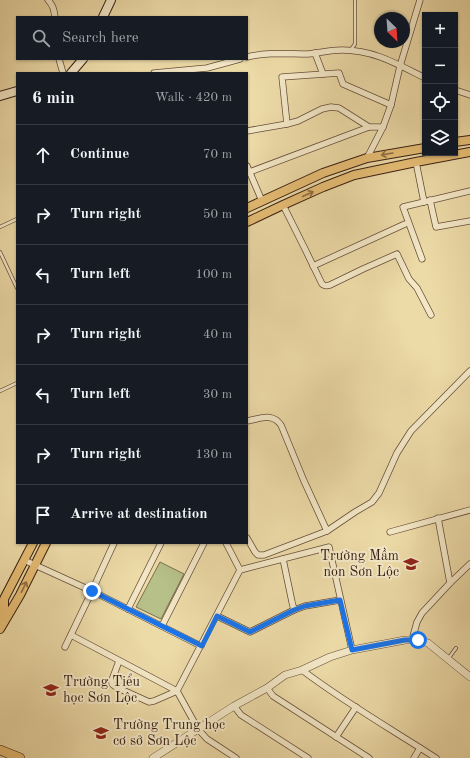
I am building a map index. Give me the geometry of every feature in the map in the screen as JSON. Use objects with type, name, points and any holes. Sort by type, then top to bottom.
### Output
[{"type":"highway","points":[[0,750],[20,758]]},
{"type":"main road","points":[[104,16],[112,0]]},
{"type":"main road","points":[[72,72],[82,60]]},
{"type":"main road","points":[[0,96],[16,91]]},
{"type":"main road","points":[[458,142],[470,140]]},
{"type":"main road","points":[[248,208],[322,173],[368,158],[422,149]]},
{"type":"main road","points":[[248,222],[323,187],[354,175],[470,152]]},
{"type":"main road","points":[[0,629],[4,599],[32,544]]},
{"type":"main road","points":[[2,622],[20,595],[46,544]]},
{"type":"street","points":[[48,0],[54,9],[55,16]]},
{"type":"street","points":[[368,158],[383,127],[391,105],[400,66],[420,0]]},
{"type":"street","points":[[248,57],[272,53],[315,53],[341,50],[350,51],[367,53],[385,58],[422,77]]},
{"type":"street","points":[[315,53],[322,74]]},
{"type":"street","points":[[59,60],[63,72]]},
{"type":"street","points":[[165,72],[207,68],[236,60]]},
{"type":"street","points":[[287,124],[282,77],[339,73],[343,84],[391,105]]},
{"type":"street","points":[[458,91],[470,95]]},
{"type":"street","points":[[248,131],[298,121],[322,109],[330,107],[339,108],[368,127]]},
{"type":"street","points":[[262,201],[248,173],[368,127],[383,127]]},
{"type":"street","points":[[416,162],[436,227],[470,221]]},
{"type":"street","points":[[422,259],[403,207],[470,191]]},
{"type":"street","points":[[283,205],[322,284],[326,286],[330,285],[397,254],[409,279],[417,288],[431,315]]},
{"type":"street","points":[[313,266],[406,224]]},
{"type":"street","points":[[248,540],[258,555],[264,555],[327,531],[372,502],[378,493],[397,453],[411,431],[470,371]]},
{"type":"street","points":[[248,421],[266,417],[273,417],[278,420],[327,531]]},
{"type":"street","points":[[390,532],[470,510]]},
{"type":"street","points":[[438,518],[450,583]]},
{"type":"street","points":[[65,647],[114,544]]},
{"type":"street","points":[[128,609],[161,544]]},
{"type":"street","points":[[162,626],[203,544]]},
{"type":"street","points":[[227,544],[240,570]]},
{"type":"street","points":[[119,661],[112,680],[112,684],[116,687],[149,702],[178,691],[240,570],[329,547],[352,650]]},
{"type":"street","points":[[283,559],[294,610]]},
{"type":"street","points":[[24,560],[92,591],[202,646]]},
{"type":"street","points":[[412,640],[417,622],[422,613],[470,564]]},
{"type":"street","points":[[217,616],[250,632],[305,606],[340,600]]},
{"type":"street","points":[[71,636],[178,691],[198,729],[207,739],[236,758]]},
{"type":"street","points":[[153,758],[285,675],[302,670],[330,657],[352,650],[405,640],[418,640],[428,643],[470,676]]},
{"type":"street","points":[[302,670],[356,707],[436,758]]},
{"type":"street","points":[[266,688],[273,696],[369,758]]},
{"type":"street","points":[[234,706],[242,715],[308,758]]},
{"type":"street","points":[[336,737],[356,707]]},
{"type":"street","points":[[414,758],[420,748]]},
{"type":"lane","points":[[350,51],[355,44],[355,0]]},
{"type":"lane","points":[[0,227],[16,219]]},
{"type":"lane","points":[[0,252],[16,286]]},
{"type":"lane","points":[[0,391],[16,383]]},
{"type":"lane","points":[[448,659],[456,648]]},
{"type":"green space","points":[[160,562],[184,574],[161,619],[136,607]]},
{"type":"place","name":"Trường Mầm non Sơn Lộc","points":[[411,564]]},
{"type":"place","name":"Trường Tiểu học Sơn Lộc","points":[[51,690]]},
{"type":"place","name":"Trường Trung học cơ sở Sơn Lộc","points":[[101,733]]},
{"type":"route","points":[[92,591],[202,646],[217,616],[250,632],[305,606],[340,600],[352,650],[405,640],[418,640]]}]
